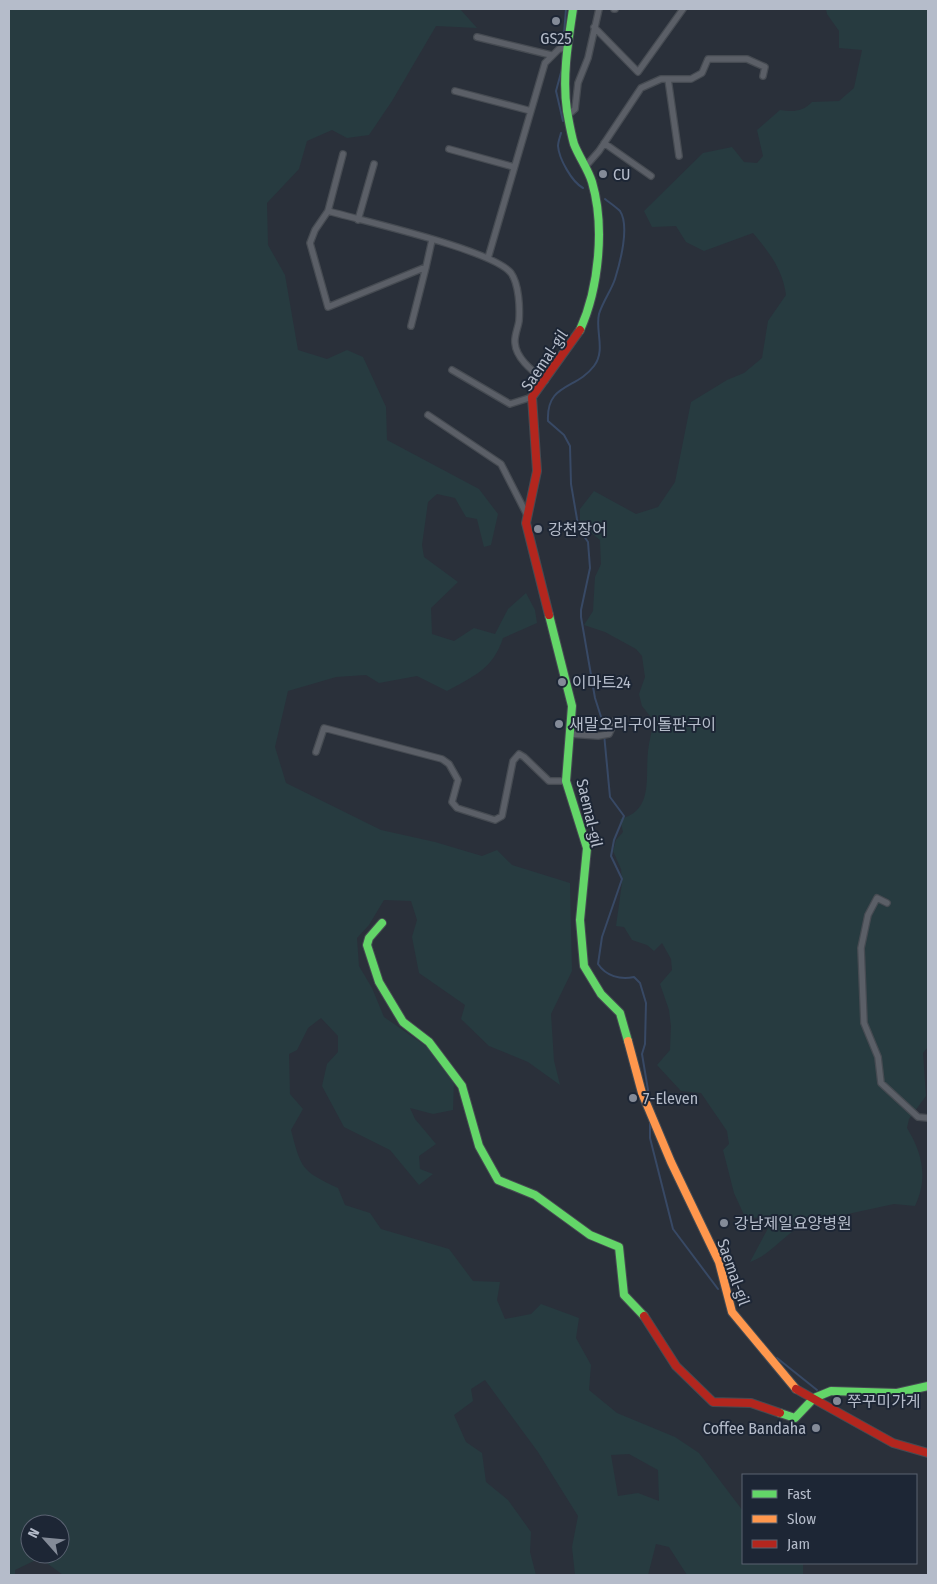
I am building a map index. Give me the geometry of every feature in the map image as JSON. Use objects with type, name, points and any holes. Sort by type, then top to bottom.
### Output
[{"type":"street","name":"Saemal-gil","points":[[573,9],[567,48],[568,115],[574,144],[591,180],[599,209],[599,246],[589,311],[577,338],[532,397],[537,471],[526,523],[572,706],[566,781],[587,848],[580,920],[584,966],[601,994],[620,1013],[642,1093],[670,1162],[719,1262],[732,1312],[795,1389],[884,1438],[928,1453]]},
{"type":"street","points":[[568,115],[575,109],[578,83],[588,58],[599,9]]},
{"type":"street","points":[[594,27],[638,72],[683,9]]},
{"type":"street","points":[[477,37],[551,55]]},
{"type":"street","points":[[488,258],[545,63],[559,49],[567,48]]},
{"type":"street","points":[[585,167],[604,143],[641,88],[661,79],[691,79],[702,73],[708,59],[747,59],[764,67],[763,76]]},
{"type":"street","points":[[668,79],[679,156]]},
{"type":"street","points":[[455,90],[531,111]]},
{"type":"street","points":[[604,143],[651,176]]},
{"type":"street","points":[[449,149],[514,167]]},
{"type":"street","points":[[343,154],[328,211],[315,230],[310,243],[328,307],[426,267]]},
{"type":"street","points":[[358,220],[374,164]]},
{"type":"street","points":[[328,211],[432,240],[500,263],[512,274],[518,295],[519,311],[515,344],[527,367],[545,381]]},
{"type":"street","points":[[412,326],[432,240]]},
{"type":"street","points":[[452,370],[510,404],[532,397]]},
{"type":"street","points":[[428,414],[501,464],[527,515]]},
{"type":"street","points":[[570,734],[600,736],[609,734],[615,721]]},
{"type":"street","points":[[316,752],[324,728],[442,759],[448,764],[458,780],[452,802],[457,808],[495,820],[502,816],[513,761],[519,754],[549,780],[566,781]]},
{"type":"street","points":[[886,903],[877,898],[868,915],[861,948],[864,1023],[878,1057],[881,1083],[918,1117],[928,1118]]},
{"type":"street","points":[[382,923],[369,938],[367,945],[379,982],[403,1022],[429,1042],[462,1086],[479,1146],[498,1180],[515,1183],[555,1206],[592,1236],[619,1246],[624,1295],[649,1321],[676,1366],[713,1402],[751,1403],[795,1418],[813,1399],[822,1393],[858,1389],[870,1392],[912,1392],[928,1386]]},
{"type":"green space","points":[[9,9],[460,9],[477,28],[436,26],[392,101],[369,135],[347,138],[332,130],[307,141],[299,169],[267,203],[268,245],[285,275],[298,350],[327,359],[347,350],[363,357],[386,407],[387,440],[479,489],[498,514],[491,545],[484,547],[477,519],[466,517],[455,498],[437,494],[428,502],[422,545],[424,557],[458,582],[431,608],[432,634],[454,641],[474,628],[495,634],[508,609],[526,593],[535,610],[537,623],[503,638],[499,649],[488,664],[474,676],[447,691],[417,676],[379,683],[366,675],[336,677],[288,691],[275,747],[286,783],[381,830],[435,842],[482,856],[497,850],[512,865],[570,883],[572,971],[551,1014],[554,1061],[560,1085],[528,1062],[489,1046],[461,1019],[465,1005],[419,973],[412,937],[417,920],[411,901],[384,900],[369,925],[357,938],[359,966],[372,988],[384,1017],[433,1051],[454,1081],[453,1110],[433,1114],[410,1108],[415,1119],[436,1144],[419,1156],[420,1169],[433,1174],[419,1185],[390,1150],[344,1127],[322,1086],[327,1064],[338,1052],[338,1036],[321,1018],[308,1028],[297,1050],[289,1054],[290,1094],[303,1109],[291,1130],[297,1153],[304,1167],[316,1177],[338,1188],[345,1205],[370,1213],[381,1229],[449,1249],[473,1281],[500,1282],[497,1300],[505,1319],[531,1314],[541,1304],[579,1318],[576,1338],[591,1365],[589,1390],[617,1413],[675,1437],[699,1453],[742,1510],[742,1564],[803,1564],[803,1575],[687,1575],[669,1547],[656,1544],[648,1575],[575,1575],[572,1547],[578,1516],[538,1452],[485,1380],[471,1389],[473,1401],[454,1415],[466,1442],[482,1453],[486,1482],[508,1500],[531,1532],[530,1552],[536,1575],[63,1575],[48,1564],[70,1564],[70,1514],[20,1514],[20,1564],[28,1564],[15,1570],[15,1575],[9,1575]],"holes":[[[629,1454],[658,1470],[659,1501],[638,1493],[618,1496],[611,1455]]]},
{"type":"green space","points":[[826,9],[928,9],[928,1047],[923,1053],[926,1096],[909,1119],[907,1128],[917,1147],[922,1167],[922,1176],[919,1196],[915,1206],[894,1204],[806,1223],[791,1232],[758,1259],[750,1262],[773,1219],[745,1217],[734,1193],[723,1150],[729,1144],[727,1131],[701,1093],[681,1091],[657,1065],[670,1050],[671,1026],[669,1010],[660,984],[672,970],[671,959],[662,943],[654,951],[647,945],[632,940],[624,927],[616,926],[622,883],[621,869],[613,851],[616,840],[623,832],[620,819],[631,815],[638,809],[646,792],[648,747],[654,721],[642,706],[639,694],[645,677],[642,656],[636,649],[605,632],[584,625],[593,611],[595,577],[601,564],[600,540],[580,524],[580,509],[594,491],[636,514],[658,507],[675,482],[691,402],[727,380],[744,373],[762,358],[768,321],[786,295],[782,277],[770,254],[759,240],[753,233],[704,251],[686,242],[676,226],[652,227],[644,211],[703,153],[732,147],[744,162],[757,163],[763,156],[757,130],[780,110],[789,111],[805,108],[812,102],[839,101],[854,88],[862,50],[839,48],[839,31],[827,14]]},
{"type":"waterway","points":[[563,46],[566,9]]},
{"type":"waterway","points":[[563,51],[562,69],[556,91],[563,121]]},
{"type":"waterway","points":[[561,133],[558,146],[561,157],[571,176],[583,188]]},
{"type":"waterway","points":[[605,199],[620,211],[623,218],[624,235],[615,279],[599,314],[599,354],[594,366],[587,374],[557,393],[549,409],[548,421],[564,435],[570,446],[571,484],[579,529],[588,542],[590,568],[581,617],[595,698],[603,723],[610,797],[624,816],[614,840],[611,856],[622,879],[602,937],[598,964],[609,974],[624,978],[634,977],[640,983],[646,1003],[645,1044],[642,1054],[649,1096]]},
{"type":"waterway","points":[[650,1122],[650,1138],[673,1229],[718,1289]]},
{"type":"waterway","points":[[777,1358],[817,1390]]},
{"type":"traffic: fast","points":[[573,9],[565,73],[567,111],[574,144],[592,182],[596,199],[599,237],[596,276],[587,313],[580,330]]},
{"type":"traffic: fast","points":[[549,615],[572,706],[566,781],[587,848],[580,920],[584,966],[601,994],[620,1013],[628,1041]]},
{"type":"traffic: fast","points":[[382,923],[369,938],[367,945],[379,982],[403,1022],[429,1042],[462,1086],[479,1146],[498,1180],[535,1195],[590,1235],[619,1247],[624,1295],[644,1316]]},
{"type":"traffic: fast","points":[[780,1413],[795,1418],[814,1398],[831,1391],[897,1393],[928,1386]]},
{"type":"traffic: slow","points":[[628,1041],[642,1093],[671,1162],[719,1262],[732,1312],[796,1389]]},
{"type":"traffic: jam","points":[[549,615],[526,523],[537,471],[532,397],[580,330]]},
{"type":"traffic: jam","points":[[644,1316],[676,1366],[713,1402],[751,1403],[780,1413]]},
{"type":"traffic: jam","points":[[796,1389],[893,1443],[928,1453]]},
{"type":"place","name":"GS25","points":[[556,21]]},
{"type":"place","name":"CU","points":[[603,174]]},
{"type":"place","name":"강천장어","points":[[538,529]]},
{"type":"place","name":"이마트24","points":[[562,682]]},
{"type":"place","name":"새말오리구이돌판구이","points":[[559,724]]},
{"type":"place","name":"7-Eleven","points":[[633,1098]]},
{"type":"place","name":"강남제일요양병원","points":[[724,1223]]},
{"type":"place","name":"쭈꾸미가게","points":[[837,1401]]},
{"type":"place","name":"Coffee Bandaha","points":[[816,1428]]}]
